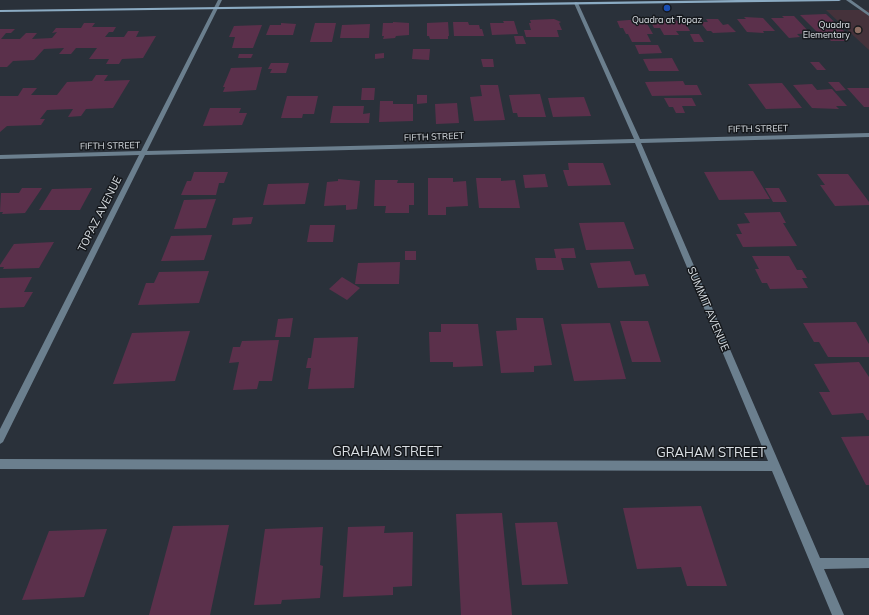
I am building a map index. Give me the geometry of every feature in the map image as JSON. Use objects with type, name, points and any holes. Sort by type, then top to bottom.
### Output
[{"type":"main road","points":[[0,11],[839,0]]},
{"type":"street","name":"TOPAZ AVENUE","points":[[0,439],[220,0]]},
{"type":"street","points":[[848,0],[869,15]]},
{"type":"street","name":"SUMMIT AVENUE","points":[[576,3],[637,140],[838,615]]},
{"type":"street","name":"FIFTH STREET","points":[[0,157],[142,155],[637,140],[869,136]]},
{"type":"street","name":"GRAHAM STREET","points":[[0,464],[775,466]]},
{"type":"street","points":[[817,564],[869,563]]},
{"type":"shaded area","name":"Quadra Elementary","points":[[826,10],[869,10],[869,50]]},
{"type":"building","points":[[826,14],[845,32],[837,33],[846,41],[831,41],[824,33],[818,33],[800,15]]},
{"type":"building","points":[[782,16],[794,16],[810,33],[797,34],[800,37],[789,38],[771,18],[784,18]]},
{"type":"building","points":[[744,17],[763,18],[775,31],[763,31],[764,33],[747,32],[737,19],[746,19]]},
{"type":"building","points":[[554,19],[561,22],[559,23],[562,30],[557,30],[559,37],[526,37],[524,30],[531,30],[529,23],[531,23],[530,20]]},
{"type":"building","points":[[706,19],[718,19],[723,25],[728,24],[736,32],[713,33],[711,31],[707,31],[700,22],[708,22]]},
{"type":"building","points":[[645,20],[653,34],[647,34],[651,42],[632,42],[623,28],[620,28],[617,21]]},
{"type":"building","points":[[658,20],[684,21],[690,31],[676,31],[679,35],[664,35],[660,28],[654,28],[651,22],[659,22]]},
{"type":"building","points":[[503,21],[514,21],[518,34],[492,35],[490,23],[504,23]]},
{"type":"building","points":[[448,22],[448,39],[430,39],[429,36],[427,36],[427,23]]},
{"type":"building","points":[[453,22],[468,22],[469,25],[479,25],[484,36],[454,36]]},
{"type":"building","points":[[84,23],[95,23],[92,27],[116,27],[113,32],[109,32],[105,37],[124,37],[128,31],[139,31],[136,37],[156,36],[143,58],[122,59],[119,64],[106,64],[109,59],[89,59],[97,48],[76,48],[71,54],[59,54],[64,48],[44,49],[34,60],[13,61],[7,67],[0,67],[0,29],[15,29],[11,33],[6,33],[1,39],[20,39],[26,33],[37,33],[32,39],[52,38],[57,32],[52,33],[56,28],[81,28]]},
{"type":"building","points":[[281,23],[296,24],[293,35],[266,35],[270,25],[281,25]]},
{"type":"building","points":[[315,23],[336,23],[332,42],[310,42]]},
{"type":"building","points":[[383,23],[409,23],[409,35],[383,39]]},
{"type":"building","points":[[370,24],[369,38],[340,38],[342,25]]},
{"type":"building","points":[[262,25],[253,48],[232,48],[235,37],[229,37],[234,26]]},
{"type":"building","points":[[690,34],[699,34],[704,42],[694,42]]},
{"type":"building","points":[[514,36],[523,36],[526,44],[516,44]]},
{"type":"building","points":[[635,45],[658,45],[662,53],[639,54]]},
{"type":"building","points":[[413,49],[430,49],[429,60],[412,59]]},
{"type":"building","points":[[384,53],[384,58],[375,59],[375,54]]},
{"type":"building","points":[[239,54],[253,54],[251,58],[238,58]]},
{"type":"building","points":[[672,58],[679,71],[649,71],[643,59]]},
{"type":"building","points":[[481,59],[493,59],[494,67],[483,67]]},
{"type":"building","points":[[810,62],[819,62],[826,70],[817,70]]},
{"type":"building","points":[[271,63],[289,63],[286,73],[270,73],[272,69],[268,69]]},
{"type":"building","points":[[262,67],[256,90],[223,92],[225,87],[223,87],[231,68]]},
{"type":"building","points":[[96,75],[108,75],[104,81],[130,80],[113,108],[86,109],[81,116],[68,117],[73,109],[47,110],[40,119],[45,119],[41,125],[7,126],[0,132],[0,96],[18,96],[23,88],[37,88],[31,95],[57,95],[67,82],[92,81]]},
{"type":"building","points":[[683,81],[685,85],[697,85],[702,95],[652,96],[645,82]]},
{"type":"building","points":[[828,82],[839,82],[846,90],[836,91]]},
{"type":"building","points":[[782,83],[802,108],[766,109],[748,84]]},
{"type":"building","points":[[812,84],[817,90],[832,89],[847,106],[836,106],[839,109],[812,108],[793,85]]},
{"type":"building","points":[[480,85],[498,85],[505,120],[474,121],[470,97],[482,96]]},
{"type":"building","points":[[362,88],[375,88],[374,100],[361,100]]},
{"type":"building","points":[[847,88],[869,88],[869,107],[864,107]]},
{"type":"building","points":[[540,94],[546,117],[518,117],[517,113],[513,113],[509,95]]},
{"type":"building","points":[[417,95],[427,95],[427,103],[417,104]]},
{"type":"building","points":[[287,96],[318,96],[314,114],[303,114],[302,118],[281,118]]},
{"type":"building","points":[[584,97],[591,116],[553,117],[548,98]]},
{"type":"building","points":[[664,98],[692,98],[696,106],[682,106],[685,113],[676,113],[673,107],[669,107]]},
{"type":"building","points":[[380,101],[393,101],[393,104],[413,104],[413,121],[379,122]]},
{"type":"building","points":[[457,103],[459,123],[436,124],[435,104]]},
{"type":"building","points":[[333,106],[364,106],[363,114],[370,113],[369,123],[330,123]]},
{"type":"building","points":[[210,108],[241,108],[239,113],[247,113],[242,125],[203,126]]},
{"type":"building","points":[[568,163],[603,163],[611,185],[568,186],[563,170],[569,170]]},
{"type":"building","points":[[753,171],[770,199],[719,200],[704,172]]},
{"type":"building","points":[[194,172],[228,172],[224,183],[219,183],[216,195],[181,195],[187,181],[191,181]]},
{"type":"building","points":[[545,174],[548,187],[525,188],[523,175]]},
{"type":"building","points":[[817,174],[848,174],[869,202],[869,205],[835,206],[820,185],[825,185]]},
{"type":"building","points":[[428,178],[453,178],[453,182],[466,181],[468,206],[446,207],[446,215],[428,215]]},
{"type":"building","points":[[476,178],[501,178],[501,181],[515,180],[520,208],[479,208]]},
{"type":"building","points":[[338,179],[360,181],[357,209],[346,210],[346,205],[324,206],[327,182],[338,181]]},
{"type":"building","points":[[375,180],[398,180],[397,183],[414,183],[414,205],[409,205],[409,213],[385,213],[386,206],[374,206]]},
{"type":"building","points":[[309,183],[305,204],[263,205],[268,184]]},
{"type":"building","points":[[22,188],[42,188],[25,213],[2,214],[3,212],[0,212],[1,193],[19,193]]},
{"type":"building","points":[[92,188],[80,210],[39,210],[52,189]]},
{"type":"building","points":[[765,188],[779,188],[787,202],[773,202]]},
{"type":"building","points":[[216,199],[206,228],[174,229],[184,200]]},
{"type":"building","points":[[780,212],[786,223],[783,223],[797,246],[743,247],[736,234],[742,234],[737,224],[750,223],[744,213]]},
{"type":"building","points":[[253,217],[251,224],[232,225],[233,218]]},
{"type":"building","points":[[624,222],[634,249],[586,250],[579,223]]},
{"type":"building","points":[[310,225],[335,225],[333,242],[307,242]]},
{"type":"building","points":[[212,235],[204,260],[161,261],[171,236]]},
{"type":"building","points":[[54,242],[39,268],[3,269],[4,267],[0,267],[14,244]]},
{"type":"building","points":[[574,248],[576,258],[561,258],[564,270],[537,270],[535,258],[556,258],[554,249]]},
{"type":"building","points":[[405,251],[416,251],[416,260],[405,260]]},
{"type":"building","points":[[752,256],[789,256],[797,270],[802,270],[807,278],[802,278],[808,288],[770,289],[767,283],[762,283],[755,269],[759,269]]},
{"type":"building","points":[[630,261],[635,275],[645,274],[649,286],[598,288],[590,263]]},
{"type":"building","points":[[400,262],[399,284],[355,284],[358,263]]},
{"type":"building","points":[[209,271],[199,303],[138,305],[146,283],[154,283],[159,272]]},
{"type":"building","points":[[32,277],[24,292],[33,292],[24,307],[0,308],[0,278]]},
{"type":"building","points":[[342,277],[360,288],[347,300],[329,289]]},
{"type":"building","points":[[293,318],[290,337],[275,337],[278,319]]},
{"type":"building","points":[[516,318],[543,318],[552,365],[534,366],[534,372],[501,373],[496,331],[517,330]]},
{"type":"building","points":[[620,321],[648,321],[661,362],[632,362]]},
{"type":"building","points":[[856,322],[869,344],[869,357],[828,357],[819,342],[814,342],[803,323]]},
{"type":"building","points":[[610,323],[626,379],[574,381],[561,324]]},
{"type":"building","points":[[441,324],[478,324],[483,366],[453,367],[453,362],[430,362],[429,332],[441,332]]},
{"type":"building","points":[[190,331],[175,381],[113,384],[132,333]]},
{"type":"building","points":[[358,337],[354,388],[308,389],[311,368],[306,368],[308,358],[311,358],[314,338]]},
{"type":"building","points":[[279,340],[272,381],[259,381],[257,389],[233,390],[239,362],[229,363],[233,347],[240,347],[242,341]]},
{"type":"building","points":[[859,362],[869,377],[869,420],[867,420],[863,413],[832,415],[819,392],[830,392],[814,364]]},
{"type":"building","points":[[869,436],[869,485],[866,485],[841,437]]},
{"type":"building","points":[[701,506],[727,586],[687,586],[681,567],[637,569],[623,508]]},
{"type":"building","points":[[502,513],[512,615],[461,615],[456,514]]},
{"type":"building","points":[[557,522],[568,584],[522,585],[515,523]]},
{"type":"building","points":[[229,525],[210,615],[149,615],[173,526]]},
{"type":"building","points":[[385,526],[384,533],[413,532],[412,586],[393,587],[393,595],[343,597],[348,527]]},
{"type":"building","points":[[323,527],[320,565],[323,566],[320,598],[282,600],[281,604],[254,605],[265,529]]},
{"type":"building","points":[[107,529],[84,597],[22,600],[49,531]]},
{"type":"place","name":"Quadra at Topaz","points":[[667,8]]},
{"type":"place","name":"Quadra Elementary","points":[[858,30]]}]
